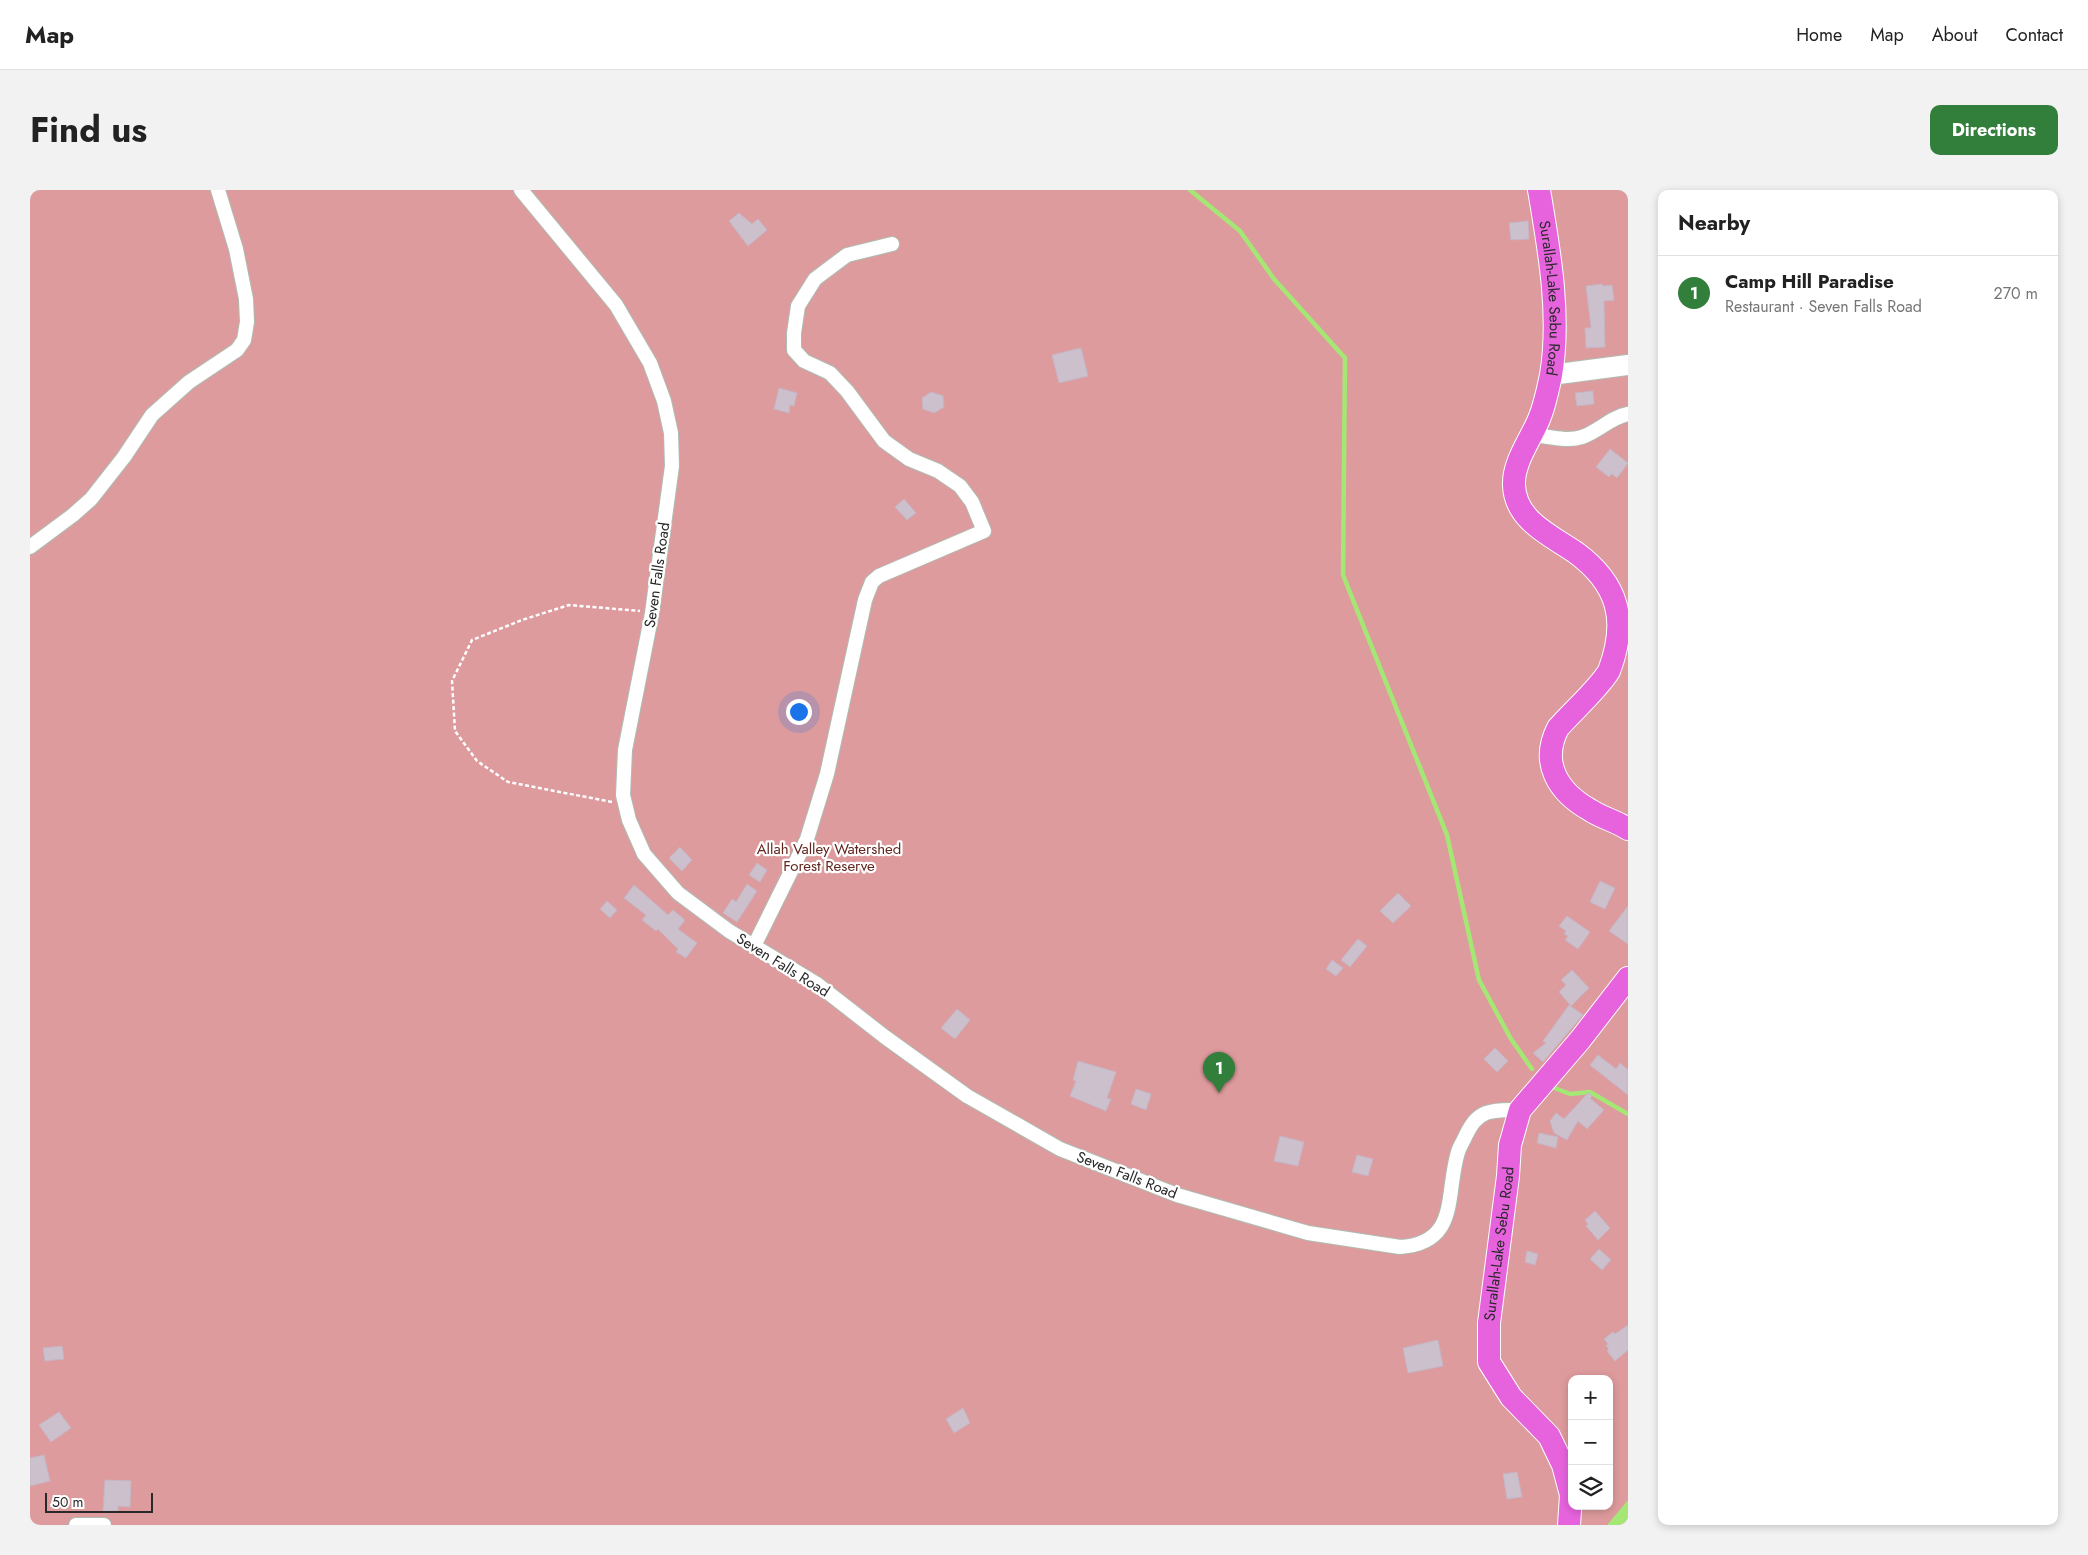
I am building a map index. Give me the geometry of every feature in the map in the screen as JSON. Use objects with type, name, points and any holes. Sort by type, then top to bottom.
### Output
[{"type":"main road","name":"Surallah-Lake Sebu Road","points":[[1539,190],[1553,282],[1554,345],[1551,375],[1540,417],[1516,469],[1515,498],[1520,510],[1548,536],[1576,553],[1600,572],[1616,594],[1621,606],[1623,619],[1620,648],[1608,672],[1558,728],[1553,738],[1551,761],[1554,772],[1568,794],[1591,811],[1628,829]]},
{"type":"main road","name":"Surallah-Lake Sebu Road","points":[[1569,1525],[1571,1495],[1559,1458],[1548,1436],[1511,1397],[1489,1362],[1489,1323],[1508,1176],[1510,1145],[1520,1110],[1580,1040],[1628,978]]},
{"type":"street","points":[[30,547],[58,527],[91,499],[124,457],[152,415],[189,382],[237,350],[244,340],[247,322],[246,299],[236,249],[218,190]]},
{"type":"street","name":"Seven Falls Road","points":[[521,190],[616,304],[650,364],[664,400],[671,433],[672,466],[652,613],[626,750],[623,795],[629,820],[644,854],[678,893],[729,931],[817,984],[885,1037],[967,1096],[1060,1149],[1177,1195],[1308,1233],[1400,1247],[1412,1247],[1430,1239],[1440,1230],[1446,1220],[1458,1151],[1473,1122],[1485,1113],[1500,1110],[1520,1110]]},
{"type":"street","points":[[754,946],[807,839],[827,774],[865,600],[872,582],[878,576],[984,531],[972,502],[960,486],[938,471],[909,459],[884,441],[848,390],[830,373],[804,361],[794,350],[794,333],[798,306],[815,280],[847,255],[892,244]]},
{"type":"street","points":[[1551,375],[1628,365]]},
{"type":"street","points":[[1532,435],[1567,439],[1582,437],[1619,416],[1628,414]]},
{"type":"street","points":[[76,1525],[104,1525]]},
{"type":"path","points":[[625,805],[508,782],[477,761],[456,731],[452,681],[472,640],[522,620],[569,605],[652,613]]},
{"type":"green space","name":"Allah Valley Watershed Forest Reserve","points":[[30,190],[1628,190],[1628,1525],[30,1525]]},
{"type":"shaded area","points":[[1628,1500],[1628,1525],[1608,1525],[1608,1524]]},
{"type":"building","points":[[739,213],[752,224],[758,219],[767,230],[748,246],[729,221]]},
{"type":"building","points":[[1528,221],[1529,239],[1511,240],[1509,223]]},
{"type":"building","points":[[1602,284],[1603,286],[1612,285],[1614,300],[1604,301],[1605,347],[1586,348],[1585,328],[1591,328],[1586,286]]},
{"type":"building","points":[[1081,348],[1088,376],[1059,383],[1052,355]]},
{"type":"building","points":[[779,388],[797,393],[794,406],[790,405],[789,413],[774,409]]},
{"type":"building","points":[[1593,391],[1594,404],[1577,406],[1575,393]]},
{"type":"building","points":[[931,392],[943,396],[944,407],[934,413],[923,409],[922,398]]},
{"type":"building","points":[[1610,449],[1628,463],[1617,478],[1612,474],[1609,477],[1596,467]]},
{"type":"building","points":[[904,499],[916,513],[907,520],[895,507]]},
{"type":"building","points":[[680,847],[692,860],[682,871],[669,858]]},
{"type":"building","points":[[757,863],[767,870],[760,882],[749,875]]},
{"type":"building","points":[[1600,881],[1615,888],[1605,909],[1590,902]]},
{"type":"building","points":[[747,884],[757,891],[737,922],[723,913],[732,899],[736,902]]},
{"type":"building","points":[[634,885],[668,915],[673,910],[685,920],[678,929],[697,943],[686,958],[676,952],[678,949],[658,929],[656,931],[642,920],[646,915],[624,898]]},
{"type":"building","points":[[1398,893],[1411,906],[1393,923],[1380,911]]},
{"type":"building","points":[[607,901],[617,910],[610,918],[600,909]]},
{"type":"building","points":[[1628,906],[1628,944],[1609,931]]},
{"type":"building","points":[[1567,916],[1590,932],[1578,949],[1565,940],[1568,936],[1564,934],[1566,931],[1559,926]]},
{"type":"building","points":[[1358,939],[1367,946],[1350,967],[1341,960]]},
{"type":"building","points":[[1332,960],[1343,968],[1336,976],[1326,969]]},
{"type":"building","points":[[1572,970],[1589,988],[1571,1006],[1559,992],[1566,985],[1561,980]]},
{"type":"building","points":[[1569,1005],[1583,1015],[1543,1062],[1533,1053],[1546,1043],[1543,1041]]},
{"type":"building","points":[[957,1009],[970,1020],[955,1039],[941,1028]]},
{"type":"building","points":[[1495,1048],[1508,1061],[1497,1072],[1484,1059]]},
{"type":"building","points":[[1598,1055],[1616,1069],[1620,1063],[1628,1070],[1628,1095],[1590,1065]]},
{"type":"building","points":[[1078,1061],[1116,1072],[1107,1098],[1111,1099],[1106,1111],[1070,1096],[1076,1081],[1073,1080]]},
{"type":"building","points":[[1136,1089],[1151,1094],[1146,1110],[1131,1104]]},
{"type":"building","points":[[1588,1093],[1592,1096],[1590,1098],[1604,1110],[1587,1129],[1578,1121],[1567,1140],[1554,1133],[1550,1121],[1556,1113],[1564,1119]]},
{"type":"building","points":[[1539,1133],[1558,1137],[1556,1148],[1537,1143]]},
{"type":"building","points":[[1280,1136],[1304,1142],[1298,1166],[1274,1161]]},
{"type":"building","points":[[1357,1155],[1373,1159],[1368,1176],[1352,1172]]},
{"type":"building","points":[[1595,1211],[1610,1228],[1598,1240],[1586,1226],[1588,1224],[1585,1220]]},
{"type":"building","points":[[1599,1249],[1611,1260],[1602,1270],[1590,1259]]},
{"type":"building","points":[[1527,1251],[1538,1254],[1535,1265],[1525,1262]]},
{"type":"building","points":[[1628,1325],[1628,1350],[1615,1361],[1607,1351],[1609,1349],[1606,1346],[1608,1344],[1604,1339],[1613,1332],[1615,1334]]},
{"type":"building","points":[[1438,1340],[1443,1366],[1408,1373],[1403,1348]]},
{"type":"building","points":[[62,1346],[64,1359],[45,1361],[43,1348]]},
{"type":"building","points":[[963,1408],[970,1423],[954,1433],[946,1419]]},
{"type":"building","points":[[59,1412],[71,1428],[51,1442],[39,1425]]},
{"type":"building","points":[[44,1455],[50,1481],[30,1486],[30,1458]]},
{"type":"building","points":[[1517,1472],[1522,1497],[1507,1499],[1503,1474]]},
{"type":"building","points":[[105,1480],[131,1481],[130,1507],[118,1506],[118,1511],[103,1511]]},
{"type":"waterway","points":[[1190,190],[1240,231],[1274,279],[1345,358],[1343,575],[1447,835],[1479,980],[1511,1039],[1532,1069]]},
{"type":"waterway","points":[[1552,1087],[1570,1094],[1590,1092],[1628,1114]]},
{"type":"place","name":"Camp Hill Paradise","points":[[1219,1093]]}]
